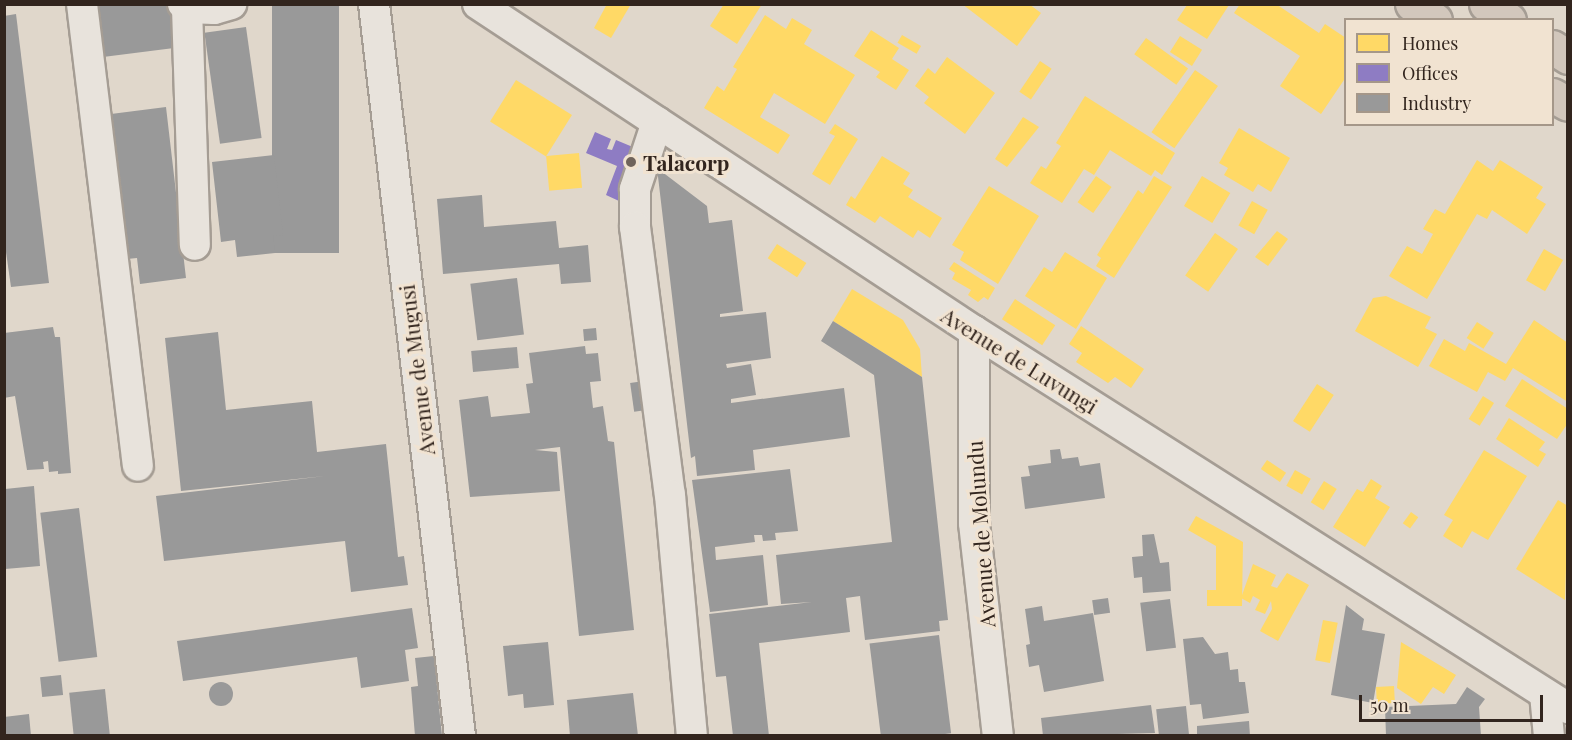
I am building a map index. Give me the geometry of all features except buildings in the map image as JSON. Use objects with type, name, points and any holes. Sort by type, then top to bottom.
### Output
[{"type":"highway","points":[[1412,4],[1433,18]]},
{"type":"highway","points":[[1486,4],[1506,18]]},
{"type":"highway","points":[[1554,48],[1568,57]]},
{"type":"highway","points":[[1554,96],[1568,104]]},
{"type":"street","points":[[82,4],[138,466]]},
{"type":"street","points":[[195,245],[185,6],[231,4]]},
{"type":"street","name":"Avenue de Mugusi","points":[[374,4],[460,735]]},
{"type":"street","name":"Avenue de Luvungi","points":[[478,4],[974,332],[1556,701]]},
{"type":"street","points":[[657,122],[635,189],[635,227],[670,495],[692,735]]},
{"type":"street","name":"Avenue de Molundu","points":[[974,332],[974,523],[998,735]]},
{"type":"street","points":[[1549,735],[1556,701]]},
{"type":"place","name":"Talacorp","points":[[631,162]]}]
